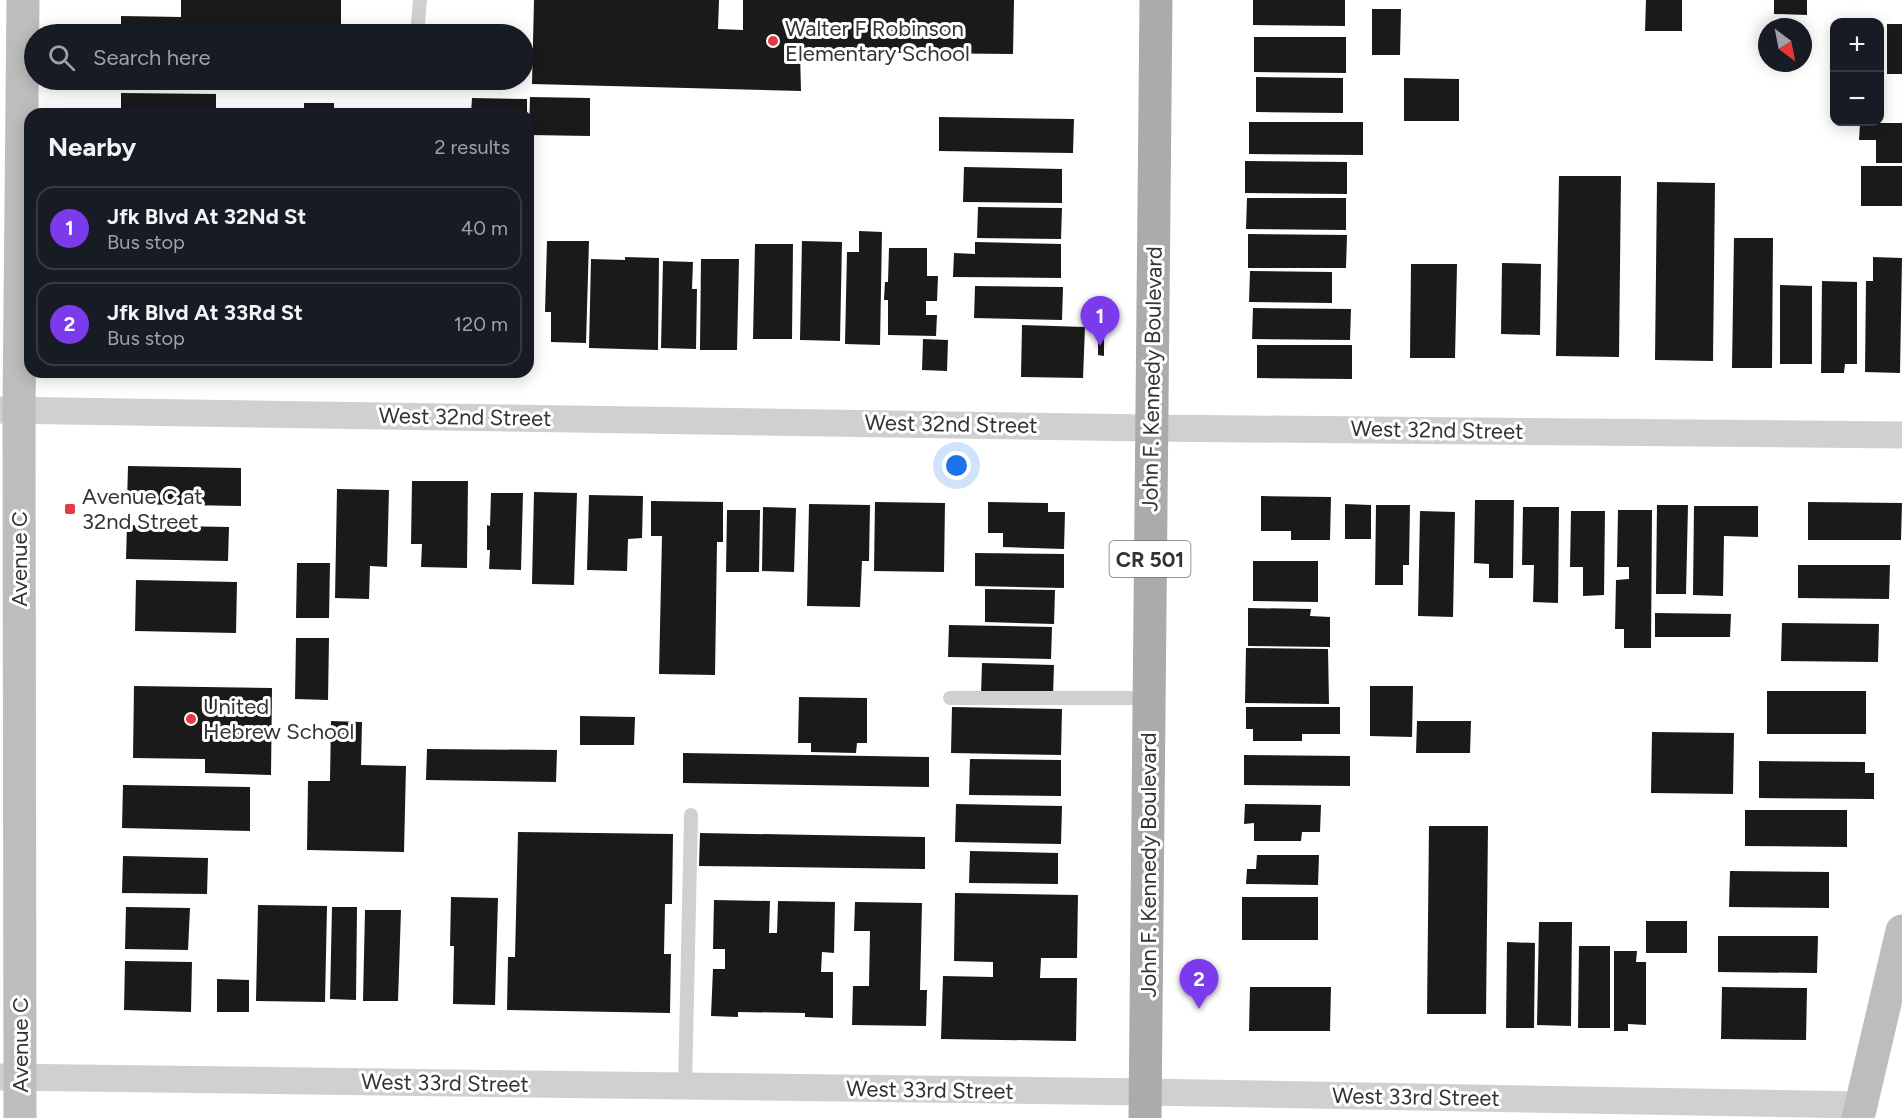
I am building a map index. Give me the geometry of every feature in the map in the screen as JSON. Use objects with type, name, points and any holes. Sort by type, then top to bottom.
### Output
[{"type":"main road","name":"Avenue C","points":[[20,1118],[10,1077],[9,410],[23,0]]},
{"type":"main road","name":"John F. Kennedy Boulevard","points":[[1145,1105],[1156,0]]},
{"type":"main road","points":[[1859,1112],[1902,931]]},
{"type":"street","name":"West 32nd Street","points":[[9,410],[1151,428],[1902,435]]},
{"type":"street","name":"West 33rd Street","points":[[10,1077],[685,1086],[1145,1105],[1859,1112]]},
{"type":"lane","points":[[418,24],[420,0]]},
{"type":"lane","points":[[950,698],[1149,698]]},
{"type":"lane","points":[[685,1086],[691,815]]},
{"type":"building","points":[[181,0],[341,0],[341,24],[121,24],[121,16],[181,17]]},
{"type":"building","name":"Walter F Robinson Elementary School","points":[[534,0],[719,0],[718,29],[743,30],[743,0],[1014,0],[1013,54],[800,52],[801,91],[534,84]]},
{"type":"building","points":[[1253,0],[1345,0],[1345,26],[1253,25]]},
{"type":"building","points":[[1646,0],[1682,0],[1682,31],[1645,31]]},
{"type":"building","points":[[1774,0],[1807,0],[1807,15],[1774,14]]},
{"type":"building","points":[[1372,9],[1401,9],[1400,55],[1372,55]]},
{"type":"building","points":[[1887,24],[1902,24],[1902,74],[1887,74]]},
{"type":"building","points":[[1254,37],[1346,37],[1346,73],[1254,72]]},
{"type":"building","points":[[1256,77],[1343,78],[1343,113],[1256,112]]},
{"type":"building","points":[[1404,78],[1459,79],[1459,121],[1404,121]]},
{"type":"building","points":[[121,93],[216,94],[216,108],[121,108]]},
{"type":"building","points":[[530,97],[590,98],[590,136],[534,135],[534,108],[530,108]]},
{"type":"building","points":[[472,98],[527,99],[527,108],[471,108]]},
{"type":"building","points":[[304,103],[334,103],[334,108],[304,108]]},
{"type":"building","points":[[939,117],[1074,119],[1073,153],[939,151]]},
{"type":"building","points":[[1249,122],[1363,122],[1363,155],[1249,154]]},
{"type":"building","points":[[1902,123],[1902,163],[1876,163],[1876,140],[1859,140],[1860,126]]},
{"type":"building","points":[[1245,161],[1347,162],[1347,194],[1245,193]]},
{"type":"building","points":[[1861,166],[1902,166],[1902,206],[1861,206]]},
{"type":"building","points":[[964,167],[1062,169],[1062,203],[963,202]]},
{"type":"building","points":[[1559,176],[1621,176],[1619,357],[1556,356]]},
{"type":"building","points":[[1657,182],[1715,183],[1713,361],[1655,360]]},
{"type":"building","points":[[1247,198],[1346,198],[1346,230],[1246,229]]},
{"type":"building","points":[[978,207],[1062,208],[1061,239],[977,238]]},
{"type":"building","points":[[859,231],[882,232],[880,345],[845,344],[847,252],[859,252]]},
{"type":"building","points":[[1248,234],[1347,235],[1346,268],[1248,268]]},
{"type":"building","points":[[1734,238],[1773,238],[1772,368],[1732,368]]},
{"type":"building","points":[[547,241],[589,241],[586,343],[551,342],[551,312],[545,312]]},
{"type":"building","points":[[802,241],[842,242],[840,341],[800,340]]},
{"type":"building","points":[[975,242],[1061,244],[1061,278],[953,277],[954,253],[975,254]]},
{"type":"building","points":[[755,244],[793,244],[792,339],[753,339]]},
{"type":"building","points":[[889,248],[927,248],[927,276],[938,276],[937,301],[926,301],[926,315],[937,315],[936,336],[888,335],[888,300],[884,300],[885,282],[888,282]]},
{"type":"building","points":[[625,257],[659,258],[658,350],[589,348],[591,259],[625,260]]},
{"type":"building","points":[[1873,257],[1902,258],[1900,373],[1865,372],[1866,281],[1873,281]]},
{"type":"building","points":[[701,259],[739,259],[737,350],[700,350]]},
{"type":"building","points":[[663,261],[693,262],[692,289],[697,289],[696,349],[661,348]]},
{"type":"building","points":[[1502,263],[1541,264],[1540,335],[1501,334]]},
{"type":"building","points":[[1411,264],[1457,264],[1455,358],[1410,358]]},
{"type":"building","points":[[1250,271],[1332,272],[1332,303],[1249,302]]},
{"type":"building","points":[[1822,281],[1857,282],[1857,364],[1845,364],[1844,373],[1821,373]]},
{"type":"building","points":[[1780,285],[1812,286],[1812,364],[1780,364]]},
{"type":"building","points":[[975,286],[1063,287],[1062,320],[974,318]]},
{"type":"building","points":[[1253,308],[1351,309],[1350,340],[1252,339]]},
{"type":"building","points":[[1022,325],[1085,327],[1083,378],[1021,377]]},
{"type":"building","points":[[1098,338],[1104,338],[1104,356],[1098,355]]},
{"type":"building","points":[[923,339],[948,340],[947,371],[922,370]]},
{"type":"building","points":[[1257,345],[1352,345],[1352,379],[1257,378]]},
{"type":"building","points":[[128,466],[241,468],[241,506],[127,504]]},
{"type":"building","points":[[412,481],[468,481],[467,568],[421,567],[422,544],[411,544]]},
{"type":"building","points":[[337,489],[389,490],[387,567],[370,566],[369,599],[335,598]]},
{"type":"building","points":[[534,492],[577,493],[574,585],[532,584]]},
{"type":"building","points":[[491,493],[523,493],[521,570],[489,569],[490,550],[487,550],[487,525],[490,526]]},
{"type":"building","points":[[589,495],[643,496],[642,538],[628,539],[627,571],[587,570]]},
{"type":"building","points":[[1261,496],[1331,497],[1330,540],[1291,540],[1291,531],[1261,531]]},
{"type":"building","points":[[1475,500],[1514,500],[1513,578],[1489,578],[1489,564],[1474,563]]},
{"type":"building","points":[[651,501],[723,502],[723,542],[717,542],[715,675],[659,674],[662,536],[651,536]]},
{"type":"building","points":[[875,502],[945,503],[944,572],[874,571]]},
{"type":"building","points":[[988,502],[1048,503],[1048,512],[1065,512],[1064,549],[1003,547],[1003,533],[988,533]]},
{"type":"building","points":[[1808,502],[1902,503],[1901,540],[1808,540]]},
{"type":"building","points":[[809,504],[870,505],[869,561],[862,561],[860,607],[807,606]]},
{"type":"building","points":[[1345,504],[1371,505],[1371,539],[1345,539]]},
{"type":"building","points":[[1376,505],[1410,505],[1409,565],[1403,565],[1403,585],[1375,585]]},
{"type":"building","points":[[1657,505],[1688,505],[1686,594],[1656,594]]},
{"type":"building","points":[[1694,506],[1758,506],[1758,537],[1724,536],[1723,596],[1693,595]]},
{"type":"building","points":[[763,507],[796,508],[794,572],[762,571]]},
{"type":"building","points":[[1523,507],[1559,507],[1558,603],[1533,602],[1534,565],[1522,565]]},
{"type":"building","points":[[727,510],[760,510],[759,572],[726,572]]},
{"type":"building","points":[[1618,510],[1652,510],[1651,648],[1624,648],[1624,629],[1615,629],[1616,580],[1629,579],[1629,567],[1617,567]]},
{"type":"building","points":[[1420,511],[1455,512],[1453,617],[1418,616]]},
{"type":"building","points":[[1571,511],[1605,511],[1604,595],[1583,596],[1583,567],[1570,567]]},
{"type":"building","points":[[127,525],[229,527],[228,561],[126,559]]},
{"type":"building","points":[[975,553],[1064,554],[1064,588],[975,586]]},
{"type":"building","points":[[1253,561],[1318,561],[1318,602],[1253,601]]},
{"type":"building","points":[[297,563],[330,563],[329,618],[296,618]]},
{"type":"building","points":[[1798,565],[1890,565],[1889,599],[1798,598]]},
{"type":"building","points":[[136,580],[237,582],[236,633],[135,631]]},
{"type":"building","points":[[985,589],[1055,590],[1054,624],[985,622]]},
{"type":"building","points":[[1248,608],[1311,609],[1310,616],[1330,617],[1330,647],[1248,646]]},
{"type":"building","points":[[1655,613],[1731,614],[1730,637],[1655,637]]},
{"type":"building","points":[[1782,623],[1879,624],[1878,662],[1781,661]]},
{"type":"building","points":[[949,625],[1052,627],[1051,659],[948,657]]},
{"type":"building","points":[[296,638],[329,638],[328,700],[295,699]]},
{"type":"building","points":[[1246,648],[1328,649],[1329,704],[1245,703]]},
{"type":"building","points":[[982,663],[1054,665],[1053,696],[981,695]]},
{"type":"building","points":[[134,686],[272,688],[271,775],[205,773],[205,759],[133,758]]},
{"type":"building","points":[[1370,686],[1413,686],[1412,737],[1370,736]]},
{"type":"building","points":[[1767,691],[1866,691],[1866,734],[1767,734]]},
{"type":"building","points":[[799,697],[867,698],[867,743],[857,743],[856,753],[811,752],[811,743],[798,743]]},
{"type":"building","points":[[952,707],[1062,709],[1061,755],[951,753]]},
{"type":"building","points":[[1246,707],[1340,707],[1340,734],[1302,734],[1302,741],[1253,741],[1253,729],[1246,729]]},
{"type":"building","points":[[580,716],[635,717],[634,745],[580,745]]},
{"type":"building","points":[[331,721],[362,722],[361,765],[406,766],[404,852],[307,850],[308,781],[330,781]]},
{"type":"building","points":[[1417,721],[1471,721],[1470,753],[1416,753]]},
{"type":"building","points":[[1652,732],[1734,733],[1733,794],[1651,793]]},
{"type":"building","points":[[427,749],[557,750],[556,782],[426,780]]},
{"type":"building","points":[[683,753],[929,757],[929,787],[683,783]]},
{"type":"building","points":[[1244,755],[1350,756],[1350,786],[1244,785]]},
{"type":"building","points":[[970,759],[1061,760],[1061,796],[969,795]]},
{"type":"building","points":[[1759,761],[1865,762],[1865,773],[1874,773],[1874,799],[1759,798]]},
{"type":"building","points":[[123,785],[250,787],[250,831],[122,828]]},
{"type":"building","points":[[956,804],[1062,806],[1061,844],[955,842]]},
{"type":"building","points":[[1245,804],[1321,805],[1320,832],[1302,832],[1301,841],[1254,841],[1254,823],[1244,824]]},
{"type":"building","points":[[1745,810],[1847,810],[1847,847],[1745,846]]},
{"type":"building","points":[[1429,826],[1488,826],[1486,1014],[1427,1014]]},
{"type":"building","points":[[518,832],[673,834],[672,904],[665,904],[664,954],[671,954],[670,1013],[507,1010],[508,957],[515,957]]},
{"type":"building","points":[[700,833],[925,837],[925,869],[699,866]]},
{"type":"building","points":[[970,851],[1058,853],[1058,884],[969,883]]},
{"type":"building","points":[[1257,855],[1319,855],[1318,885],[1246,884],[1247,869],[1256,869]]},
{"type":"building","points":[[123,856],[208,858],[207,894],[122,893]]},
{"type":"building","points":[[1730,871],[1829,872],[1829,908],[1729,907]]},
{"type":"building","points":[[955,893],[1078,895],[1077,958],[1041,958],[1040,978],[1077,978],[1076,1041],[941,1039],[943,976],[993,977],[993,962],[954,961]]},
{"type":"building","points":[[451,897],[498,898],[495,1005],[453,1004],[454,946],[450,946]]},
{"type":"building","points":[[1242,897],[1318,897],[1318,940],[1242,940]]},
{"type":"building","points":[[714,900],[770,901],[769,933],[777,933],[778,901],[835,902],[834,953],[822,952],[821,972],[833,972],[833,1018],[805,1017],[805,1013],[738,1012],[738,1017],[711,1016],[713,969],[725,969],[725,949],[713,949]]},
{"type":"building","points":[[855,902],[922,903],[920,990],[927,990],[926,1026],[852,1025],[853,986],[869,986],[870,931],[854,931]]},
{"type":"building","points":[[258,905],[327,906],[325,1002],[256,1001]]},
{"type":"building","points":[[126,907],[190,908],[188,950],[125,949]]},
{"type":"building","points":[[332,907],[357,907],[356,1000],[330,999]]},
{"type":"building","points":[[365,910],[401,910],[398,1001],[363,1001]]},
{"type":"building","points":[[1646,921],[1687,921],[1687,953],[1646,953]]},
{"type":"building","points":[[1539,922],[1572,922],[1571,1026],[1537,1025]]},
{"type":"building","points":[[1718,936],[1818,936],[1817,973],[1718,972]]},
{"type":"building","points":[[1507,942],[1535,943],[1534,1028],[1506,1028]]},
{"type":"building","points":[[1579,946],[1610,946],[1610,1028],[1578,1028]]},
{"type":"building","points":[[1614,951],[1637,951],[1636,962],[1646,962],[1646,1025],[1628,1024],[1628,1031],[1614,1031]]},
{"type":"building","points":[[125,961],[192,962],[191,1012],[124,1010]]},
{"type":"building","points":[[217,979],[249,980],[249,1012],[217,1012]]},
{"type":"building","points":[[1250,987],[1331,987],[1330,1031],[1249,1031]]},
{"type":"building","points":[[1722,987],[1807,988],[1806,1040],[1721,1039]]},
{"type":"place","name":"Walter F Robinson Elementary School","points":[[773,41]]},
{"type":"place","name":"Jfk Blvd At 32Nd St","points":[[1100,346]]},
{"type":"place","name":"Avenue C at 32nd Street","points":[[70,509]]},
{"type":"place","name":"United Hebrew School","points":[[191,719]]},
{"type":"place","name":"Jfk Blvd At 33Rd St","points":[[1199,1009]]}]
